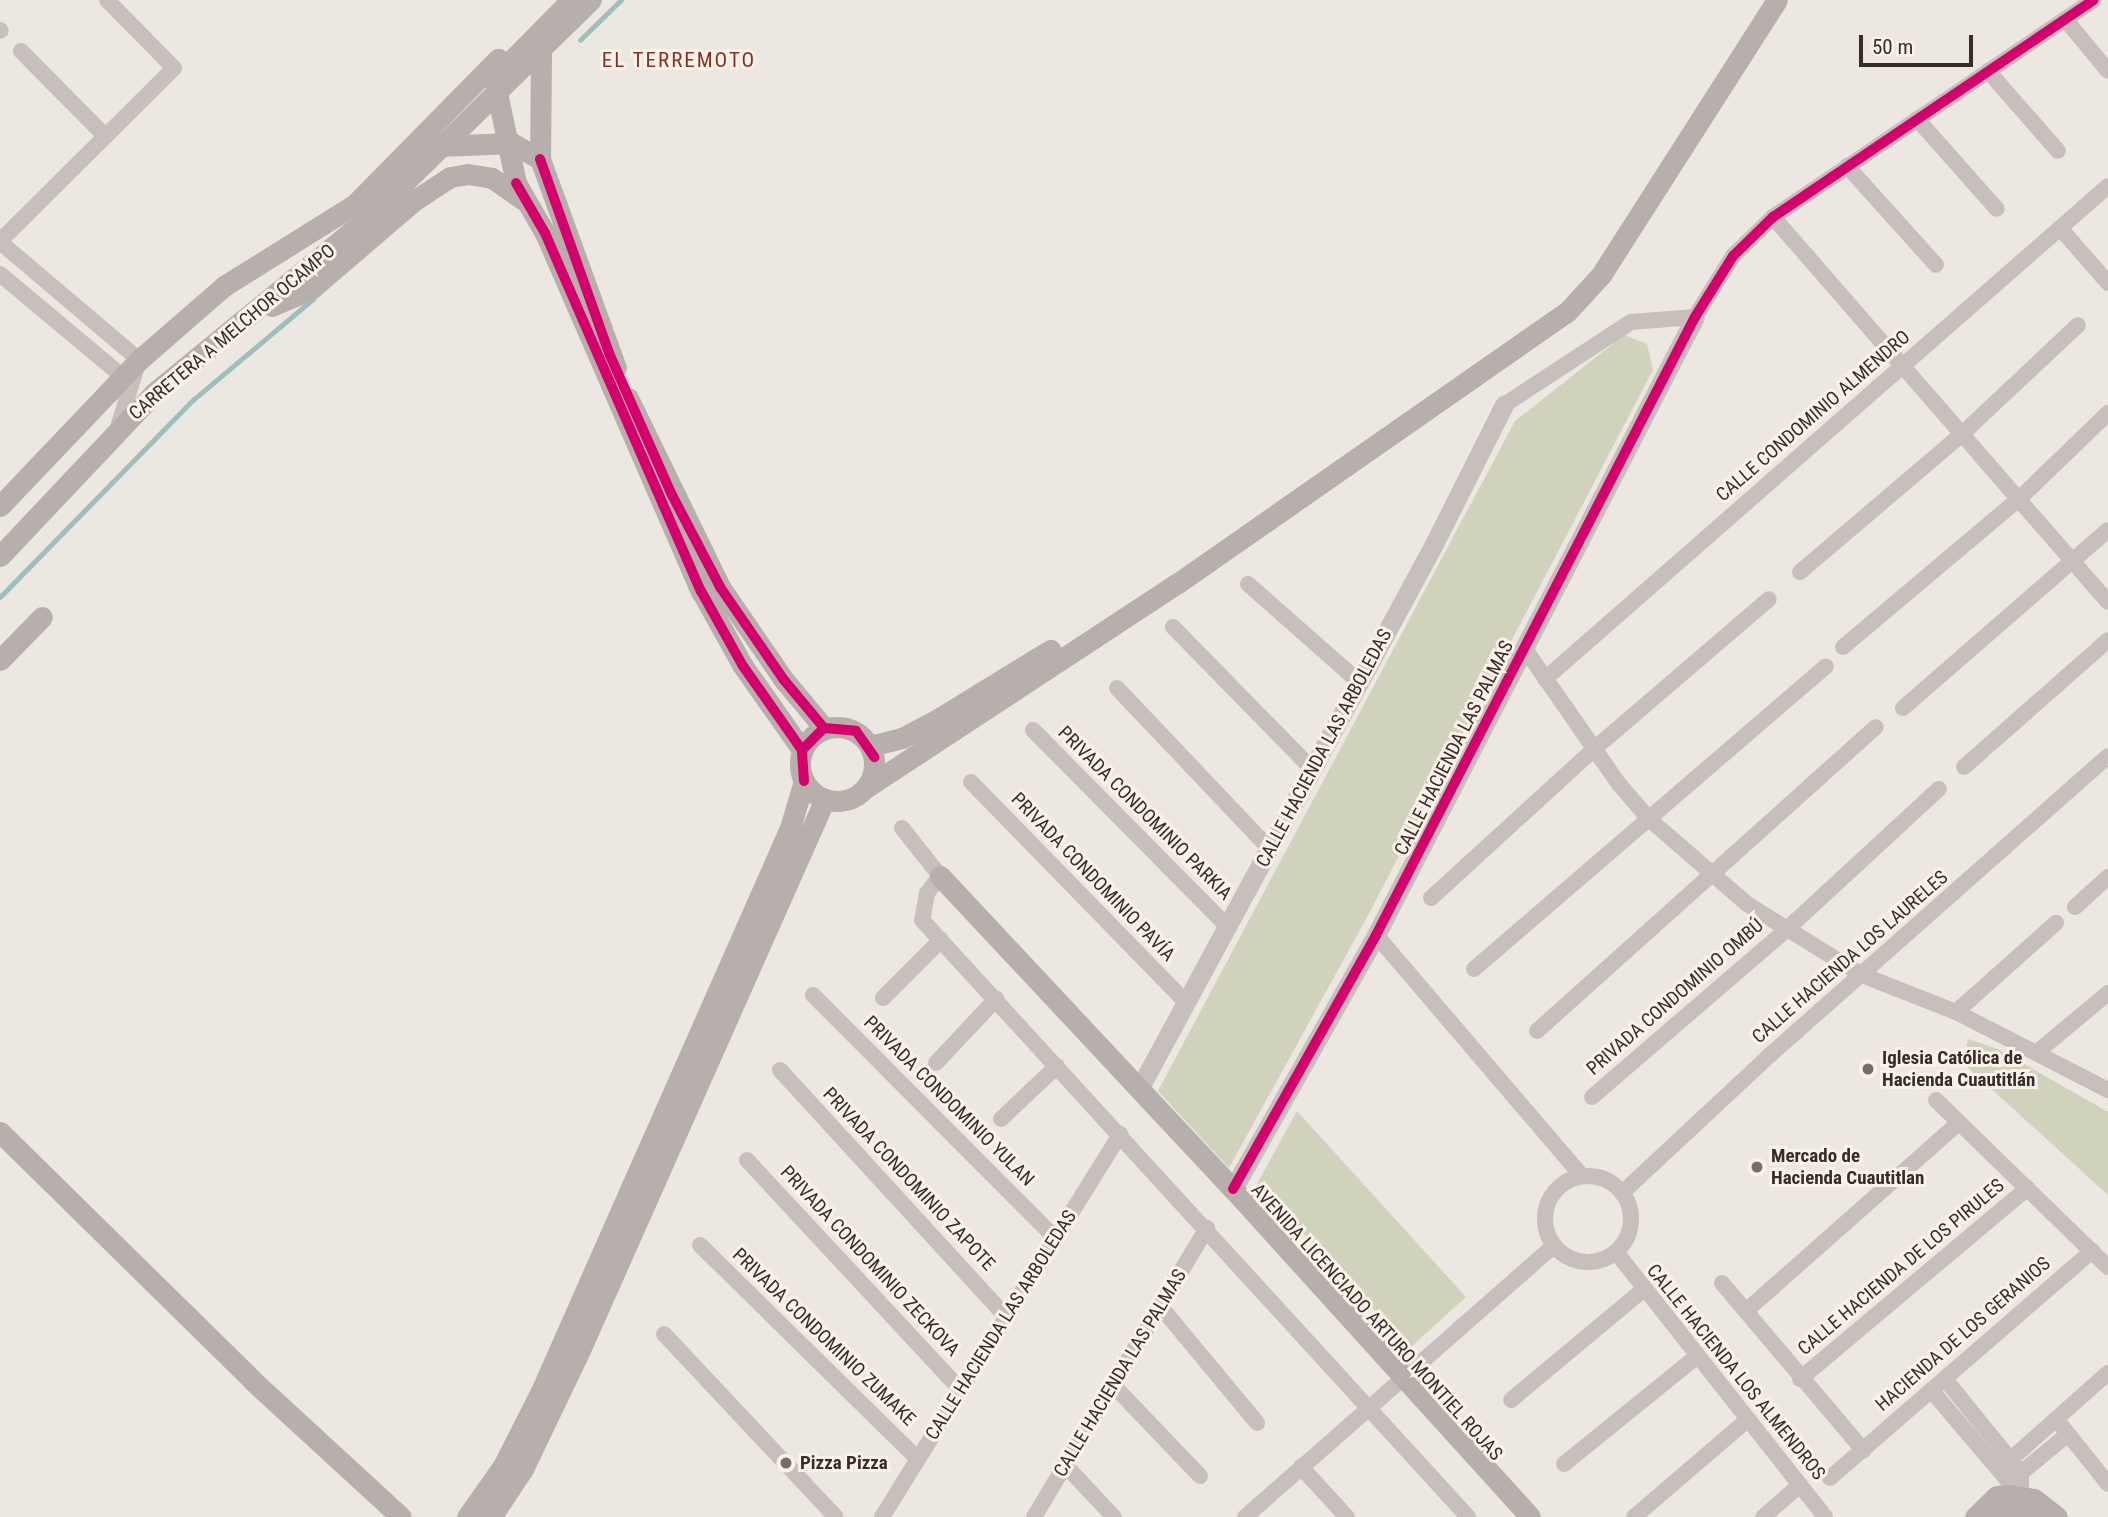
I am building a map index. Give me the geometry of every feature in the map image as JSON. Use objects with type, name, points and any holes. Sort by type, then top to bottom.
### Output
[{"type":"main road","name":"CARRETERA A MELCHOR OCAMPO","points":[[0,506],[139,360],[224,286],[355,204],[557,0]]},
{"type":"main road","points":[[467,1517],[503,1466],[542,1389],[790,828],[804,781],[802,750],[737,656],[689,567],[531,207],[516,183],[505,143],[494,78],[571,0]]},
{"type":"main road","points":[[382,177],[394,177],[442,144],[541,52],[591,0]]},
{"type":"main road","points":[[870,747],[902,738],[938,719],[1172,575],[1560,305],[1593,268],[1762,0]]},
{"type":"main road","points":[[804,781],[825,799],[850,799],[1178,583],[1567,313],[1601,275],[1777,0]]},
{"type":"main road","points":[[541,52],[540,159],[609,353],[672,495],[720,587],[784,680],[824,728],[856,731],[870,747],[874,767],[867,787]]},
{"type":"main road","points":[[442,144],[505,143],[540,159]]},
{"type":"main road","name":"CARRETERA A MELCHOR OCAMPO","points":[[0,556],[118,428],[245,318],[368,218],[442,144]]},
{"type":"main road","points":[[245,318],[311,289],[415,200],[450,177],[468,174],[492,178],[531,207]]},
{"type":"main road","points":[[0,643],[37,613],[0,660]]},
{"type":"main road","points":[[802,750],[824,728]]},
{"type":"main road","points":[[491,1517],[523,1469],[580,1350],[825,799]]},
{"type":"main road","name":"AVENIDA LICENCIADO ARTURO MONTIEL ROJAS","points":[[940,877],[1233,1189],[1530,1517]]},
{"type":"main road","points":[[0,1132],[253,1380],[401,1517]]},
{"type":"main road","points":[[0,1151],[380,1517]]},
{"type":"main road","points":[[1975,1517],[1997,1496],[2024,1509]]},
{"type":"main road","points":[[1996,1517],[2024,1509],[2051,1509],[2057,1517]]},
{"type":"street","points":[[107,0],[174,68],[0,242],[139,360],[118,428]]},
{"type":"street","points":[[1504,405],[1631,322],[1695,317],[1733,256],[1773,216],[2093,0]]},
{"type":"street","points":[[2065,19],[2108,71]]},
{"type":"street","points":[[21,51],[105,136]]},
{"type":"street","points":[[1988,71],[2058,151]]},
{"type":"street","points":[[1917,119],[1997,209]]},
{"type":"street","points":[[1847,166],[1936,265]]},
{"type":"street","name":"CALLE CONDOMINIO ALMENDRO","points":[[1545,679],[2108,186]]},
{"type":"street","points":[[1773,216],[2108,602]]},
{"type":"street","points":[[2060,228],[2108,282]]},
{"type":"street","points":[[0,274],[123,377]]},
{"type":"street","name":"CALLE HACIENDA LAS PALMAS","points":[[1233,1189],[1376,935],[1695,317]]},
{"type":"street","points":[[1800,572],[1962,434],[2078,325]]},
{"type":"street","name":"CALLE HACIENDA LAS ARBOLEDAS","points":[[1139,1088],[1359,682],[1504,405]]},
{"type":"street","points":[[1843,647],[2019,499],[2108,413]]},
{"type":"street","points":[[1903,708],[2108,530]]},
{"type":"street","points":[[1248,584],[1359,682]]},
{"type":"street","points":[[1431,898],[1594,749],[1769,599]]},
{"type":"street","points":[[1172,627],[1312,769]]},
{"type":"street","points":[[1965,767],[2108,640]]},
{"type":"street","points":[[1525,649],[1594,749],[1649,819],[1712,874],[1786,930],[1862,975],[1956,1012],[2108,1090]]},
{"type":"street","points":[[1474,969],[1826,666]]},
{"type":"street","points":[[1117,688],[1269,848]]},
{"type":"street","points":[[1537,1031],[1876,727]]},
{"type":"street","name":"PRIVADA CONDOMINIO PARKIA","points":[[1033,730],[1227,926]]},
{"type":"street","name":"CALLE HACIENDA LOS LAURELES","points":[[1622,1193],[2108,756]]},
{"type":"street","name":"PRIVADA CONDOMINIO PAVÍA","points":[[971,782],[1186,1002]]},
{"type":"street","name":"PRIVADA CONDOMINIO OMBÚ","points":[[1592,1097],[1786,930],[1939,789]]},
{"type":"street","points":[[902,828],[940,877],[922,906],[922,920],[1207,1228],[1468,1517]]},
{"type":"street","points":[[2075,907],[2108,877]]},
{"type":"street","points":[[1956,1012],[2056,923]]},
{"type":"street","points":[[1376,935],[1582,1176]]},
{"type":"street","points":[[883,998],[941,940]]},
{"type":"street","points":[[2036,1054],[2108,993]]},
{"type":"street","name":"PRIVADA CONDOMINIO YULAN","points":[[813,995],[1055,1238]]},
{"type":"street","points":[[936,1063],[996,999]]},
{"type":"street","points":[[1001,1119],[1057,1066]]},
{"type":"street","name":"PRIVADA CONDOMINIO ZAPOTE","points":[[780,1070],[1006,1317]]},
{"type":"street","points":[[1936,1100],[2108,1268]]},
{"type":"street","points":[[1746,1310],[1958,1123]]},
{"type":"street","name":"CALLE HACIENDA LAS ARBOLEDAS","points":[[882,1517],[1120,1134]]},
{"type":"street","name":"PRIVADA CONDOMINIO ZECKOVA","points":[[747,1160],[961,1390]]},
{"type":"street","points":[[1582,1176],[1604,1179],[1622,1193],[1631,1217],[1630,1231],[1615,1252],[1584,1262],[1554,1246],[1545,1222],[1551,1197],[1559,1187],[1582,1176]]},
{"type":"street","name":"CALLE HACIENDA DE LOS PIRULES","points":[[1800,1379],[2028,1188]]},
{"type":"street","name":"CALLE HACIENDA LAS PALMAS","points":[[1034,1517],[1207,1228]]},
{"type":"street","name":"PRIVADA CONDOMINIO ZUMAKE","points":[[700,1245],[918,1459]]},
{"type":"street","points":[[1244,1517],[1554,1246]]},
{"type":"street","name":"HACIENDA DE LOS GERANIOS","points":[[1830,1478],[2092,1251]]},
{"type":"street","name":"CALLE HACIENDA LOS ALMENDROS","points":[[1615,1252],[1642,1291],[1825,1517]]},
{"type":"street","points":[[1722,1283],[1800,1379],[1863,1450]]},
{"type":"street","points":[[1511,1400],[1642,1291]]},
{"type":"street","points":[[1160,1306],[1257,1423]]},
{"type":"street","points":[[664,1334],[836,1517]]},
{"type":"street","points":[[1564,1464],[1696,1357]]},
{"type":"street","points":[[2011,1459],[2108,1373]]},
{"type":"street","points":[[1945,1379],[2021,1473],[2024,1509]]},
{"type":"street","points":[[1113,1385],[1200,1476]]},
{"type":"street","points":[[1931,1390],[1981,1450],[2024,1509]]},
{"type":"street","points":[[2056,1419],[2108,1484]]},
{"type":"street","points":[[1634,1517],[1747,1420]]},
{"type":"street","points":[[2021,1473],[2068,1434]]},
{"type":"street","points":[[1065,1465],[1114,1517]]},
{"type":"street","points":[[1301,1467],[1347,1517]]},
{"type":"street","points":[[1763,1517],[1800,1485]]},
{"type":"green space","points":[[1624,335],[1647,344],[1653,370],[1366,919],[1229,1168],[1158,1091],[1515,421]]},
{"type":"green space","points":[[1968,1039],[1998,1049],[2108,1112],[2108,1195],[1963,1063]]},
{"type":"green space","points":[[1297,1111],[1466,1297],[1410,1348],[1257,1184]]},
{"type":"waterway","points":[[580,40],[621,0]]},
{"type":"waterway","points":[[0,597],[193,400],[313,299]]},
{"type":"cycle path","points":[[1233,1189],[1376,935],[1695,317],[1733,256],[1773,217],[2093,0]]},
{"type":"cycle path","points":[[540,159],[609,353],[672,495],[720,587],[784,680],[824,728]]},
{"type":"cycle path","points":[[516,183],[545,233],[701,591],[743,666],[802,750]]},
{"type":"cycle path","points":[[804,781],[802,750],[824,728],[856,731],[874,757]]},
{"type":"place","name":"Iglesia Católica de Hacienda Cuautitlán","points":[[1868,1069]]},
{"type":"place","name":"Mercado de Hacienda Cuautitlan","points":[[1757,1167]]},
{"type":"place","name":"Pizza Pizza","points":[[786,1463]]},
{"type":"district","name":"EL TERREMOTO","points":[[679,60]]}]
